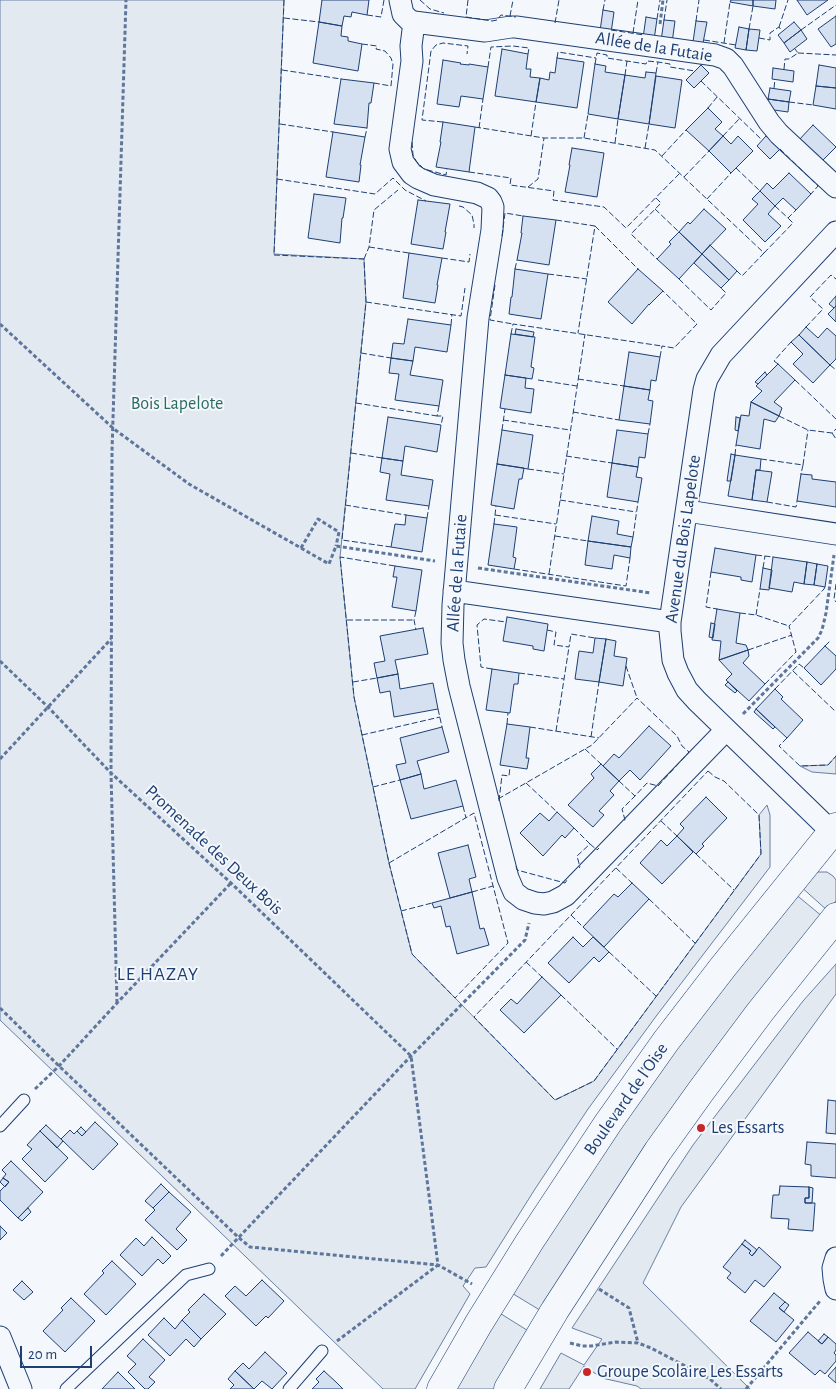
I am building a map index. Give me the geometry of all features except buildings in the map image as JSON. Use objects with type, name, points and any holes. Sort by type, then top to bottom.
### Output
[{"type":"main road","name":"Boulevard de l'Oise","points":[[441,1389],[530,1241],[608,1123],[723,967],[835,836]]},
{"type":"main road","points":[[508,1389],[560,1302],[658,1152],[760,1012],[836,917]]},
{"type":"street","points":[[400,0],[403,14],[414,22]]},
{"type":"street","name":"Allée de la Futaie","points":[[733,723],[566,895],[553,902],[544,904],[523,899],[514,892],[508,878],[459,686],[452,643],[454,591],[478,318],[492,230],[493,212],[491,202],[483,196],[426,182],[412,174],[403,162],[400,149],[412,61],[411,46],[414,22],[477,31],[492,31],[516,27],[714,55],[726,59],[733,66],[765,116],[779,134],[836,187]]},
{"type":"street","name":"Avenue du Bois Lapelote","points":[[835,836],[733,723],[687,690],[673,660],[670,622],[707,379],[721,355],[836,232]]},
{"type":"street","points":[[687,511],[835,540]]},
{"type":"street","points":[[454,591],[670,622]]},
{"type":"street","points":[[828,1295],[834,1279],[833,1268],[836,1258]]},
{"type":"street","points":[[0,1337],[21,1389]]},
{"type":"lane","points":[[0,1126],[24,1100]]},
{"type":"lane","points":[[66,1389],[186,1275],[209,1270]]},
{"type":"lane","points":[[288,1389],[322,1351]]},
{"type":"path","points":[[117,1003],[111,773],[112,451],[126,0]]},
{"type":"path","points":[[0,324],[114,429],[188,484],[301,548],[330,564],[339,532],[318,519],[301,548]]},
{"type":"path","points":[[733,723],[818,638],[826,614],[835,540]]},
{"type":"path","points":[[336,546],[651,593]]},
{"type":"path","points":[[0,759],[112,639]]},
{"type":"path","name":"Promenade des Deux Bois","points":[[0,661],[48,707],[111,773],[231,883],[411,1056]]},
{"type":"path","points":[[24,1100],[59,1066],[231,883]]},
{"type":"path","points":[[209,1270],[238,1237],[411,1056],[525,940],[530,918]]},
{"type":"path","points":[[0,1008],[250,1247],[438,1265],[473,1285]]},
{"type":"path","points":[[411,1056],[438,1265]]},
{"type":"path","points":[[322,1351],[438,1265]]},
{"type":"path","points":[[596,1287],[629,1308],[638,1343]]},
{"type":"path","points":[[746,1389],[828,1295]]},
{"type":"path","points":[[570,1343],[582,1346],[616,1342],[638,1343],[710,1379],[721,1389]]},
{"type":"green space","name":"Bois Lapelote","points":[[0,0],[284,0],[274,254],[364,259],[366,302],[340,557],[354,697],[389,863],[412,954],[555,1100],[594,1081],[761,854],[759,815],[767,805],[770,815],[770,867],[588,1109],[486,1267],[475,1268],[463,1286],[470,1294],[415,1389],[383,1389],[0,1020]]},
{"type":"green space","points":[[836,756],[836,774],[812,772],[800,766],[828,765]]},
{"type":"green space","points":[[817,872],[827,872],[836,880],[836,901],[828,911],[800,886]]},
{"type":"green space","points":[[794,893],[823,917],[543,1312],[510,1292],[624,1118]]},
{"type":"green space","points":[[836,964],[836,994],[681,1207],[643,1283],[750,1389],[641,1389],[637,1386],[602,1378],[584,1366],[569,1389],[540,1389],[561,1353],[584,1365],[602,1339],[572,1328],[693,1145],[803,1001]]},
{"type":"green space","points":[[498,1312],[530,1332],[497,1389],[454,1389]]},
{"type":"fence","points":[[284,0],[274,255],[364,259],[366,302],[342,540],[391,547]]},
{"type":"fence","points":[[367,15],[381,17],[384,0]]},
{"type":"fence","points":[[420,0],[430,9],[444,13]]},
{"type":"fence","points":[[468,0],[466,17],[492,21],[497,20],[501,15],[516,17]]},
{"type":"fence","points":[[510,16],[513,0]]},
{"type":"fence","points":[[555,23],[559,0]]},
{"type":"fence","points":[[603,10],[605,0]]},
{"type":"fence","points":[[633,33],[638,0]]},
{"type":"fence","points":[[657,19],[660,0]]},
{"type":"fence","points":[[664,20],[667,0]]},
{"type":"fence","points":[[696,21],[699,0]]},
{"type":"fence","points":[[779,27],[788,0]]},
{"type":"fence","points":[[724,43],[730,2]]},
{"type":"fence","points":[[801,30],[836,5]]},
{"type":"fence","points":[[749,29],[753,6]]},
{"type":"fence","points":[[284,18],[319,22]]},
{"type":"fence","points":[[759,38],[770,40],[770,33],[779,27],[782,31]]},
{"type":"fence","points":[[611,30],[644,35]]},
{"type":"fence","points":[[704,40],[736,45]]},
{"type":"fence","points":[[443,122],[422,120],[431,51],[436,45],[443,43],[468,46],[467,54]]},
{"type":"fence","points":[[362,44],[377,46],[376,49],[385,51],[393,64],[391,86],[374,83]]},
{"type":"fence","points":[[488,67],[491,47],[513,46],[529,48],[528,54]]},
{"type":"fence","points":[[784,69],[785,59],[789,59],[798,53],[795,49]]},
{"type":"fence","points":[[557,58],[558,52],[596,58]]},
{"type":"fence","points":[[595,64],[597,53],[607,55],[607,58],[646,64],[647,61],[658,62],[670,64],[670,67],[695,71]]},
{"type":"fence","points":[[798,53],[836,55]]},
{"type":"fence","points":[[625,75],[627,61]]},
{"type":"fence","points":[[656,73],[658,62]]},
{"type":"fence","points":[[282,70],[341,79]]},
{"type":"fence","points":[[774,88],[775,79]]},
{"type":"fence","points":[[701,81],[762,140]]},
{"type":"fence","points":[[708,108],[717,97]]},
{"type":"fence","points":[[479,128],[483,99]]},
{"type":"fence","points":[[531,136],[536,102]]},
{"type":"fence","points":[[789,102],[813,105]]},
{"type":"fence","points":[[584,138],[588,114]]},
{"type":"fence","points":[[723,136],[740,118]]},
{"type":"fence","points":[[615,143],[618,119]]},
{"type":"fence","points":[[280,124],[333,132]]},
{"type":"fence","points":[[645,148],[649,124]]},
{"type":"fence","points":[[475,127],[544,138],[584,138],[655,150],[764,253],[742,276],[737,271]]},
{"type":"fence","points":[[365,137],[367,128]]},
{"type":"fence","points":[[662,156],[686,130]]},
{"type":"fence","points":[[528,187],[538,179],[544,138]]},
{"type":"fence","points":[[412,142],[413,155],[424,169],[446,175],[447,169]]},
{"type":"fence","points":[[780,149],[818,186],[811,194]]},
{"type":"fence","points":[[684,177],[709,151]]},
{"type":"fence","points":[[736,168],[760,191]]},
{"type":"fence","points":[[469,172],[511,178],[510,185],[554,191],[553,200],[604,207],[626,228],[680,173]]},
{"type":"fence","points":[[707,199],[731,173]]},
{"type":"fence","points":[[277,179],[375,194],[393,178],[405,190],[426,201]]},
{"type":"fence","points":[[364,259],[369,247],[374,210],[398,190]]},
{"type":"fence","points":[[656,198],[661,203],[631,234],[657,259]]},
{"type":"fence","points":[[459,206],[472,215],[474,228]]},
{"type":"fence","points":[[775,206],[788,218],[796,210]]},
{"type":"fence","points":[[655,209],[679,232]]},
{"type":"fence","points":[[502,236],[505,213],[523,216]]},
{"type":"fence","points":[[764,253],[793,223],[788,218]]},
{"type":"fence","points":[[556,220],[595,226],[578,333]]},
{"type":"fence","points":[[595,226],[638,269]]},
{"type":"fence","points":[[369,247],[409,253]]},
{"type":"fence","points":[[442,258],[469,262],[470,254]]},
{"type":"fence","points":[[515,269],[517,260]]},
{"type":"fence","points":[[548,274],[587,279]]},
{"type":"fence","points":[[806,327],[823,309],[810,297],[831,275],[836,279]]},
{"type":"fence","points":[[679,279],[711,310],[726,293],[721,288]]},
{"type":"fence","points":[[495,285],[490,320],[513,324]]},
{"type":"fence","points":[[366,302],[461,316],[465,288]]},
{"type":"fence","points":[[660,357],[662,346],[674,348],[697,324],[663,291]]},
{"type":"fence","points":[[451,325],[452,314]]},
{"type":"fence","points":[[511,334],[513,324],[662,346]]},
{"type":"fence","points":[[549,574],[585,334]]},
{"type":"fence","points":[[778,364],[774,361],[791,342]]},
{"type":"fence","points":[[361,353],[391,358]]},
{"type":"fence","points":[[830,365],[836,370]]},
{"type":"fence","points":[[578,379],[624,386]]},
{"type":"fence","points":[[538,380],[577,386]]},
{"type":"fence","points":[[795,380],[836,419]]},
{"type":"fence","points":[[356,403],[437,416]]},
{"type":"fence","points":[[439,406],[437,416],[443,416],[441,425]]},
{"type":"fence","points":[[502,430],[505,409]]},
{"type":"fence","points":[[573,412],[619,420]]},
{"type":"fence","points":[[779,416],[808,430],[832,433],[836,429]]},
{"type":"fence","points":[[503,420],[570,430]]},
{"type":"fence","points":[[648,434],[650,424]]},
{"type":"fence","points":[[803,465],[808,430]]},
{"type":"fence","points":[[832,433],[836,439]]},
{"type":"fence","points":[[735,455],[736,445]]},
{"type":"fence","points":[[351,453],[382,458]]},
{"type":"fence","points":[[566,456],[612,463]]},
{"type":"fence","points":[[761,459],[803,465],[801,474]]},
{"type":"fence","points":[[528,469],[564,474]]},
{"type":"fence","points":[[560,500],[636,512]]},
{"type":"fence","points":[[767,502],[796,507],[797,501]]},
{"type":"fence","points":[[633,537],[638,502]]},
{"type":"fence","points":[[345,505],[406,515]]},
{"type":"fence","points":[[427,518],[429,506]]},
{"type":"fence","points":[[494,524],[496,506]]},
{"type":"fence","points":[[495,515],[556,524]]},
{"type":"fence","points":[[555,536],[588,541]]},
{"type":"fence","points":[[756,555],[773,557]]},
{"type":"fence","points":[[763,568],[765,556]]},
{"type":"fence","points":[[389,863],[474,813],[508,943],[455,998],[412,954],[389,863],[354,697],[340,557],[395,566]]},
{"type":"fence","points":[[514,569],[626,586],[630,558]]},
{"type":"fence","points":[[711,572],[706,607],[717,609]]},
{"type":"fence","points":[[836,584],[834,599],[836,602]]},
{"type":"fence","points":[[765,684],[796,652],[789,626],[825,587]]},
{"type":"fence","points":[[756,615],[760,589]]},
{"type":"fence","points":[[416,611],[414,620],[416,630]]},
{"type":"fence","points":[[740,613],[756,615],[789,626]]},
{"type":"fence","points":[[492,669],[481,667],[477,625],[484,619],[506,622]]},
{"type":"fence","points":[[347,620],[414,620]]},
{"type":"fence","points":[[547,630],[556,632],[554,645],[569,647],[571,634],[595,638]]},
{"type":"fence","points":[[748,650],[792,635]]},
{"type":"fence","points":[[825,646],[830,641]]},
{"type":"fence","points":[[556,731],[569,647]]},
{"type":"fence","points":[[775,689],[799,664],[804,668]]},
{"type":"fence","points":[[626,666],[637,698]]},
{"type":"fence","points":[[793,671],[836,712]]},
{"type":"fence","points":[[519,673],[564,679]]},
{"type":"fence","points":[[353,682],[377,678]]},
{"type":"fence","points":[[591,737],[599,682]]},
{"type":"fence","points":[[498,799],[592,745],[637,698],[677,736],[682,746],[689,752],[658,786],[647,783],[622,809],[625,820],[623,822]]},
{"type":"fence","points":[[438,709],[442,727]]},
{"type":"fence","points":[[507,724],[508,713]]},
{"type":"fence","points":[[362,735],[440,717]]},
{"type":"fence","points":[[530,727],[599,738]]},
{"type":"fence","points":[[787,738],[779,746],[800,766],[828,765],[836,756]]},
{"type":"fence","points":[[585,749],[601,764]]},
{"type":"fence","points":[[499,801],[502,775],[509,776],[510,767]]},
{"type":"fence","points":[[708,771],[724,781],[759,815],[761,854],[594,1081],[555,1100],[474,1017],[708,771]]},
{"type":"fence","points":[[373,787],[400,780]]},
{"type":"fence","points":[[619,781],[635,796]]},
{"type":"fence","points":[[526,783],[557,812]]},
{"type":"fence","points":[[463,806],[466,818]]},
{"type":"fence","points":[[661,821],[677,836]]},
{"type":"fence","points":[[574,828],[590,844],[577,856],[579,868]]},
{"type":"fence","points":[[590,844],[597,850],[599,848]]},
{"type":"fence","points":[[696,854],[734,890]]},
{"type":"fence","points":[[516,866],[517,870],[565,883],[567,880]]},
{"type":"fence","points":[[616,868],[632,883]]},
{"type":"fence","points":[[472,892],[493,886]]},
{"type":"fence","points":[[649,899],[695,943]]},
{"type":"fence","points":[[401,911],[432,903]]},
{"type":"fence","points":[[571,915],[583,927]]},
{"type":"fence","points":[[609,952],[656,996]]},
{"type":"fence","points":[[526,962],[542,977]]},
{"type":"fence","points":[[561,995],[617,1049]]},
{"type":"place","name":"Les Essarts","points":[[701,1128]]},
{"type":"place","name":"Groupe Scolaire Les Essarts","points":[[587,1372]]},
{"type":"district","name":"LE HAZAY","points":[[158,974]]}]
